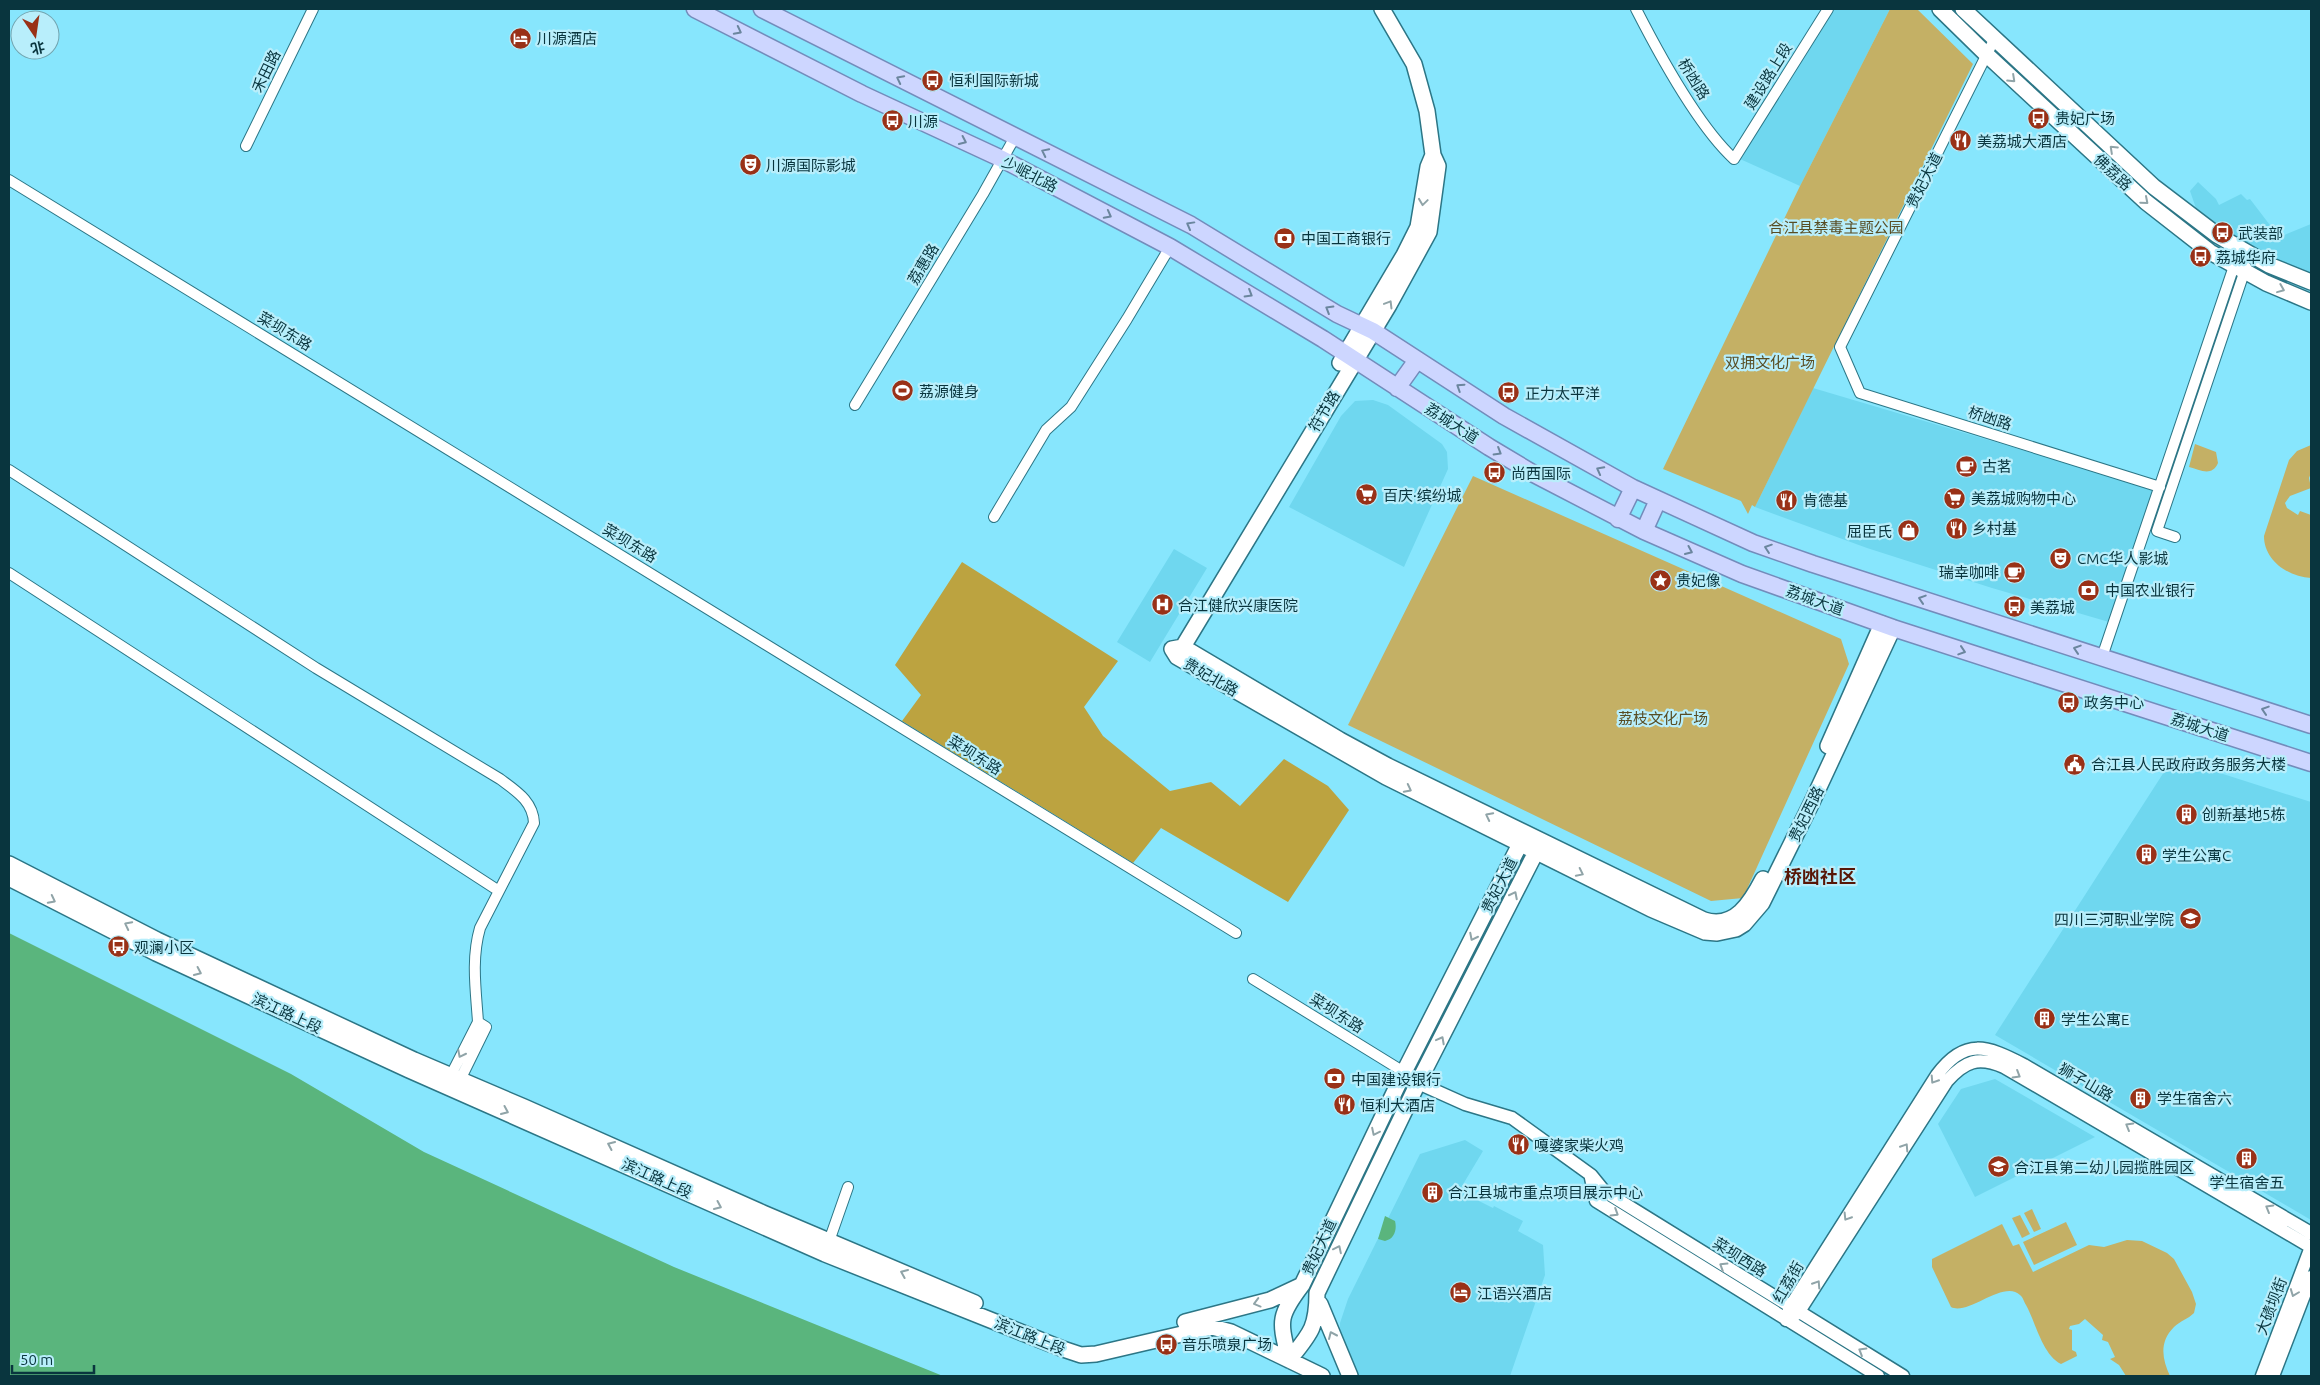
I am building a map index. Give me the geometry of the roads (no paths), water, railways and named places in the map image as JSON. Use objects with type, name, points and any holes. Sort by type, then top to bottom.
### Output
[{"type":"main road","name":"少岷北路","points":[[695,9],[862,94],[1002,160],[1170,247],[1350,357]]},
{"type":"main road","name":"少岷北路","points":[[762,9],[1192,225],[1337,314],[1368,328]]},
{"type":"main road","name":"符节路","points":[[1177,651],[1350,357],[1420,252],[1429,232],[1438,166],[1434,155],[1427,111],[1415,66],[1382,9]]},
{"type":"main road","name":"佛荔路","points":[[1940,9],[1987,56],[2146,202],[2210,252],[2266,283],[2311,302]]},
{"type":"main road","name":"佛荔路","points":[[1963,9],[1994,40],[2154,187],[2217,235],[2250,254],[2311,282]]},
{"type":"main road","points":[[1368,328],[1518,424],[1633,488],[1762,546],[2311,725]]},
{"type":"main road","name":"荔城大道","points":[[1350,357],[1534,474],[1618,519],[1742,574],[1888,626],[2311,762]]},
{"type":"main road","points":[[1397,388],[1417,360]]},
{"type":"main road","points":[[1618,519],[1633,488]]},
{"type":"main road","points":[[1644,531],[1658,500]]},
{"type":"main road","name":"贵妃西路","points":[[1530,845],[1704,920],[1716,922],[1737,916],[1754,896],[1888,626]]},
{"type":"main road","name":"贵妃北路","points":[[1177,651],[1530,845]]},
{"type":"main road","name":"贵妃大道","points":[[1289,1360],[1282,1315],[1302,1285],[1404,1072],[1530,845]]},
{"type":"main road","name":"贵妃大道","points":[[1317,1293],[1530,845]]},
{"type":"main road","name":"滨江路上段","points":[[9,864],[157,940],[454,1081]]},
{"type":"main road","name":"滨江路上段","points":[[9,878],[156,953],[454,1081],[827,1248],[1063,1350],[1081,1355],[1096,1354],[1212,1327],[1231,1332],[1322,1376]]},
{"type":"main road","name":"滨江路上段","points":[[827,1248],[1081,1345],[1104,1342],[1260,1302],[1288,1293],[1302,1285]]},
{"type":"main road","points":[[1302,1285],[1317,1293],[1326,1322],[1350,1376]]},
{"type":"main road","points":[[1289,1360],[1313,1329],[1317,1312],[1317,1293]]},
{"type":"street","name":"禾田路","points":[[246,146],[313,9]]},
{"type":"street","name":"桥凼路","points":[[1636,9],[1670,70],[1696,111],[1724,150],[1734,159]]},
{"type":"street","name":"建设路上段","points":[[1734,159],[1828,9]]},
{"type":"street","name":"贵妃大道","points":[[1840,347],[1994,40]]},
{"type":"street","name":"荔惠路","points":[[855,405],[983,194],[1015,137]]},
{"type":"street","name":"菜坝东路","points":[[9,180],[1236,933]]},
{"type":"street","points":[[994,517],[1046,430],[1071,407],[1170,247]]},
{"type":"street","points":[[2102,658],[2160,487],[2239,269],[2250,254]]},
{"type":"street","points":[[2175,537],[2157,531],[2239,269]]},
{"type":"street","name":"桥凼路","points":[[1840,347],[1860,393],[2160,487]]},
{"type":"street","points":[[9,470],[308,662],[520,794],[534,814],[534,823],[480,928],[476,940],[475,956],[482,1024],[454,1081]]},
{"type":"street","points":[[9,572],[499,892]]},
{"type":"street","name":"菜坝东路","points":[[1253,979],[1404,1072]]},
{"type":"street","name":"狮子山路","points":[[1971,1056],[1987,1048],[2000,1052],[2311,1233]]},
{"type":"street","name":"狮子山路","points":[[1971,1056],[2004,1067],[2311,1247]]},
{"type":"street","name":"红荔街","points":[[1786,1320],[1794,1310],[1937,1075],[1954,1057],[1971,1056]]},
{"type":"street","name":"菜坝西路","points":[[1404,1072],[1418,1083],[1465,1104],[1512,1118],[1591,1175],[1604,1191],[1903,1376]]},
{"type":"street","name":"菜坝西路","points":[[1591,1175],[1596,1201],[1878,1376]]},
{"type":"street","points":[[827,1248],[848,1186]]},
{"type":"street","name":"大碛坝街","points":[[2262,1376],[2311,1247]]},
{"type":"street","name":"大碛坝街","points":[[2273,1376],[2311,1277]]},
{"type":"place","name":"川源酒店","points":[[521,38]]},
{"type":"place","name":"恒利国际新城","points":[[933,80]]},
{"type":"place","name":"贵妃广场","points":[[2039,118]]},
{"type":"place","name":"川源","points":[[892,121]]},
{"type":"place","name":"美荔城大酒店","points":[[1961,141]]},
{"type":"place","name":"川源国际影城","points":[[750,165]]},
{"type":"place","name":"武装部","points":[[2222,233]]},
{"type":"place","name":"中国工商银行","points":[[1285,238]]},
{"type":"place","name":"荔城华府","points":[[2200,257]]},
{"type":"place","name":"荔源健身","points":[[903,391]]},
{"type":"place","name":"正力太平洋","points":[[1509,393]]},
{"type":"place","name":"古茗","points":[[1966,466]]},
{"type":"place","name":"尚西国际","points":[[1495,473]]},
{"type":"place","name":"百庆·缤纷城","points":[[1367,495]]},
{"type":"place","name":"美荔城购物中心","points":[[1955,498]]},
{"type":"place","name":"肯德基","points":[[1787,500]]},
{"type":"place","name":"乡村基","points":[[1956,528]]},
{"type":"place","name":"屈臣氏","points":[[1908,531]]},
{"type":"place","name":"CMC华人影城","points":[[2061,558]]},
{"type":"place","name":"瑞幸咖啡","points":[[2015,572]]},
{"type":"place","name":"贵妃像","points":[[1660,580]]},
{"type":"place","name":"中国农业银行","points":[[2089,590]]},
{"type":"place","name":"合江健欣兴康医院","points":[[1162,605]]},
{"type":"place","name":"美荔城","points":[[2014,607]]},
{"type":"place","name":"政务中心","points":[[2068,702]]},
{"type":"place","name":"合江县人民政府政务服务大楼","points":[[2075,764]]},
{"type":"place","name":"创新基地5栋","points":[[2186,814]]},
{"type":"place","name":"学生公寓C","points":[[2146,855]]},
{"type":"place","name":"四川三河职业学院","points":[[2190,919]]},
{"type":"place","name":"观澜小区","points":[[118,947]]},
{"type":"place","name":"学生公寓E","points":[[2045,1019]]},
{"type":"place","name":"中国建设银行","points":[[1335,1079]]},
{"type":"place","name":"学生宿舍六","points":[[2141,1098]]},
{"type":"place","name":"恒利大酒店","points":[[1344,1105]]},
{"type":"place","name":"嘎婆家柴火鸡","points":[[1518,1145]]},
{"type":"place","name":"学生宿舍五","points":[[2247,1159]]},
{"type":"place","name":"合江县第二幼儿园揽胜园区","points":[[1998,1167]]},
{"type":"place","name":"合江县城市重点项目展示中心","points":[[1432,1192]]},
{"type":"place","name":"江语兴酒店","points":[[1461,1293]]},
{"type":"place","name":"音乐喷泉广场","points":[[1166,1344]]},
{"type":"district","name":"桥凼社区","points":[[1820,876]]},
{"type":"park label","name":"合江县禁毒主题公园","points":[[1836,227]]},
{"type":"park label","name":"双拥文化广场","points":[[1770,362]]},
{"type":"park label","name":"荔枝文化广场","points":[[1663,718]]}]
